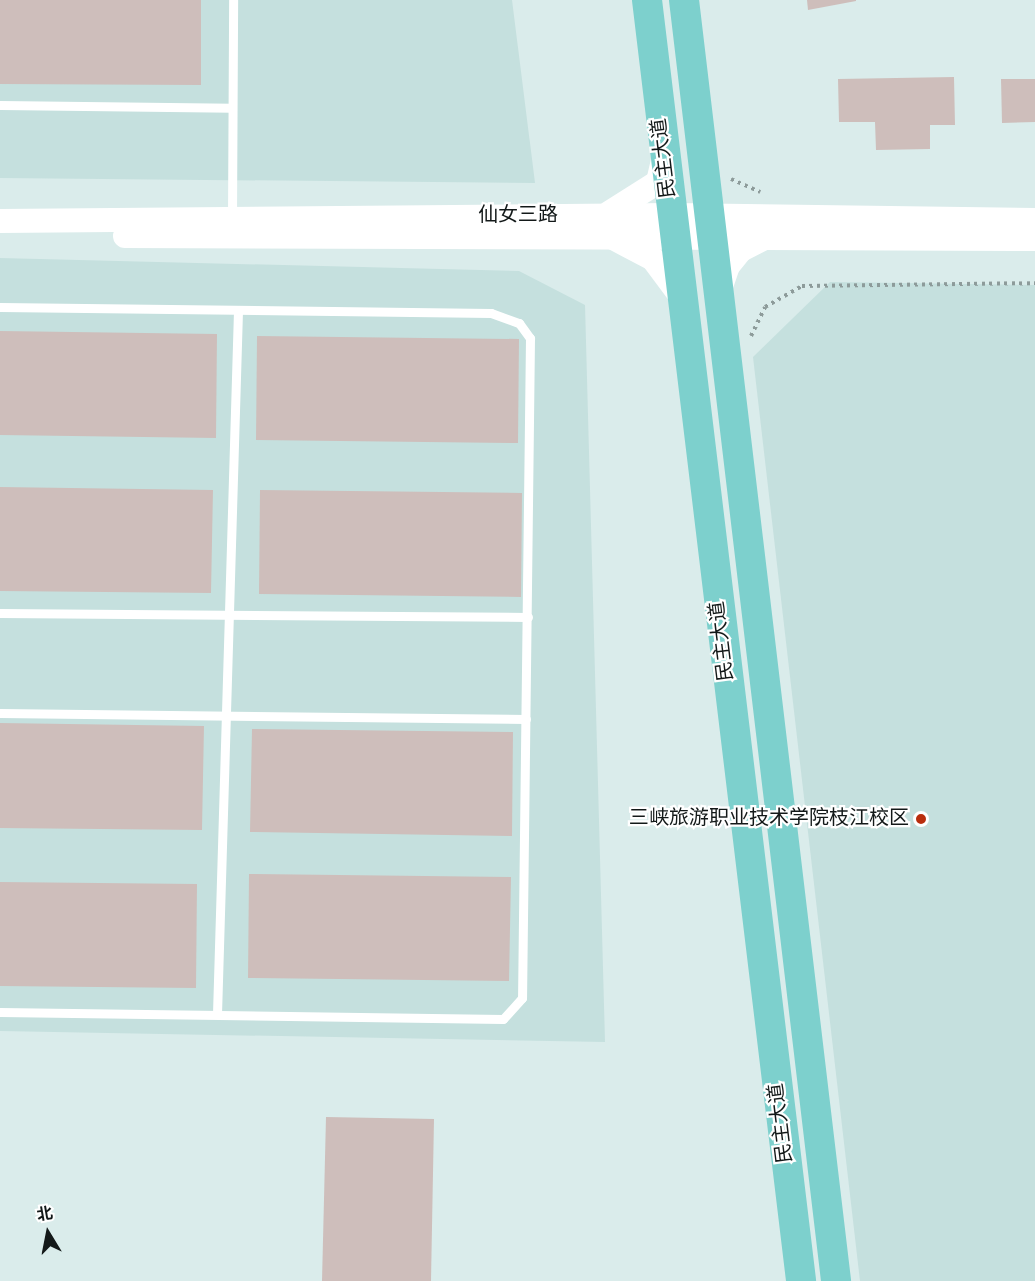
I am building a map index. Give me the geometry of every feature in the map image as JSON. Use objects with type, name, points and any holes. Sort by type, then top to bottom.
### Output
[{"type":"main road","name":"民主大道","points":[[646,0],[801,1281]]},
{"type":"main road","name":"民主大道","points":[[684,0],[716,172],[712,225],[836,1281]]},
{"type":"street","points":[[603,225],[658,182],[665,153]]},
{"type":"street","points":[[716,172],[719,197],[741,215]]},
{"type":"street","name":"仙女三路","points":[[712,225],[741,215],[1035,220]]},
{"type":"street","name":"仙女三路","points":[[0,221],[232,219],[712,225],[770,236],[1035,239]]},
{"type":"street","points":[[0,237],[603,225],[653,259],[682,298]]},
{"type":"street","points":[[720,292],[728,266],[741,250],[770,236]]},
{"type":"lane","points":[[232,219],[233,0]]},
{"type":"lane","points":[[0,105],[232,108]]},
{"type":"lane","points":[[0,308],[491,313],[519,323],[530,338],[522,998],[503,1019],[0,1012]]},
{"type":"lane","points":[[217,1014],[228,716],[238,310]]},
{"type":"lane","points":[[0,613],[528,617]]},
{"type":"lane","points":[[0,713],[526,719]]},
{"type":"path","points":[[716,172],[764,194]]},
{"type":"path","points":[[752,348],[753,324],[765,307],[802,286],[1035,283]]},
{"type":"shaded area","points":[[0,0],[512,0],[535,183],[0,178]]},
{"type":"shaded area","points":[[0,258],[519,271],[585,305],[605,1042],[0,1031]]},
{"type":"shaded area","name":"三峡旅游职业技术学院枝江校区","points":[[830,282],[1035,285],[1035,1281],[860,1281],[753,357]]},
{"type":"building","points":[[0,0],[201,0],[201,85],[0,84]]},
{"type":"building","points":[[807,0],[856,0],[856,1],[808,10]]},
{"type":"building","points":[[954,77],[955,125],[930,125],[930,149],[876,150],[875,122],[839,122],[838,79]]},
{"type":"building","points":[[1001,79],[1035,79],[1035,122],[1002,123]]},
{"type":"building","points":[[0,331],[217,334],[216,438],[0,435]]},
{"type":"building","points":[[257,336],[519,339],[518,443],[256,440]]},
{"type":"building","points":[[0,487],[213,490],[211,593],[0,591]]},
{"type":"building","points":[[260,490],[522,493],[521,597],[259,594]]},
{"type":"building","points":[[0,723],[204,726],[202,830],[0,828]]},
{"type":"building","points":[[252,729],[513,732],[512,836],[250,832]]},
{"type":"building","points":[[249,874],[511,877],[509,981],[248,978]]},
{"type":"building","points":[[0,882],[197,884],[196,988],[0,986]]},
{"type":"building","points":[[326,1117],[434,1119],[431,1281],[322,1281]]},
{"type":"place","name":"三峡旅游职业技术学院枝江校区","points":[[921,819]]}]
